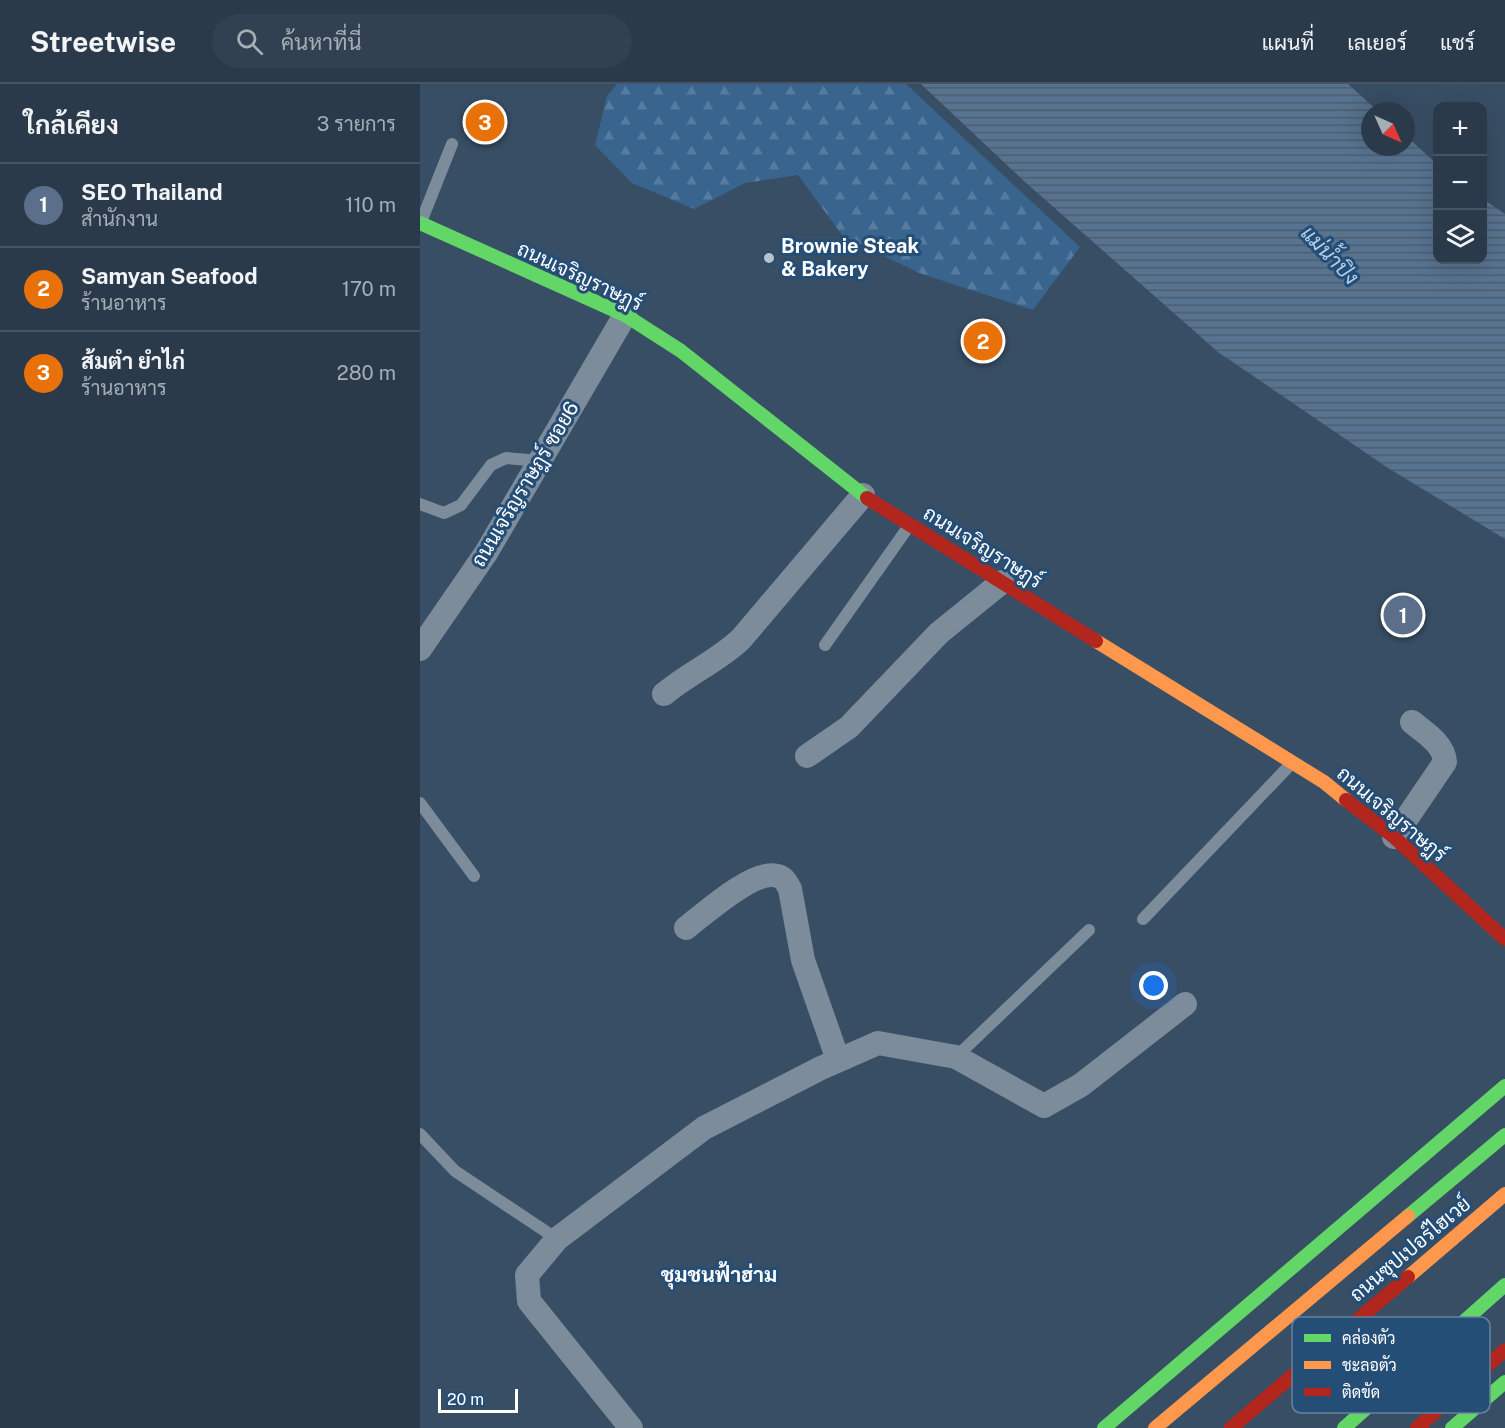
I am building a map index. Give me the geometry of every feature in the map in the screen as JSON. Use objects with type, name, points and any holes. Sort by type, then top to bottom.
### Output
[{"type":"main road","name":"ถนนเจริญราษฎร์","points":[[420,223],[625,315],[681,351],[863,495],[1324,782],[1394,837],[1505,939]]},
{"type":"main road","points":[[1104,1428],[1505,1086]]},
{"type":"main road","points":[[1155,1428],[1505,1135]]},
{"type":"main road","name":"ถนนซุปเปอร์ไฮเวย์","points":[[1362,1317],[1505,1194]]},
{"type":"main road","points":[[1469,1317],[1505,1285]]},
{"type":"main road","points":[[1490,1363],[1505,1350]]},
{"type":"main road","name":"ถนนซุปเปอร์ไฮเวย์","points":[[1231,1428],[1292,1377]]},
{"type":"main road","points":[[1490,1395],[1505,1382]]},
{"type":"main road","points":[[1213,1428],[1260,1404]]},
{"type":"main road","points":[[1344,1428],[1361,1413]]},
{"type":"main road","points":[[1417,1428],[1434,1413]]},
{"type":"main road","points":[[1452,1428],[1469,1413]]},
{"type":"street","name":"ถนนเจริญราษฎร์ ซอย6","points":[[420,649],[486,553],[625,315]]},
{"type":"street","points":[[664,694],[689,674],[724,655],[741,639],[863,495]]},
{"type":"street","points":[[807,756],[849,727],[939,633],[1002,582]]},
{"type":"street","points":[[1394,837],[1445,762],[1445,753],[1440,746],[1413,722]]},
{"type":"street","points":[[686,928],[756,879],[774,875],[785,880],[790,889],[803,960],[838,1060]]},
{"type":"street","points":[[630,1428],[529,1301],[527,1275],[557,1239],[704,1128],[838,1060],[878,1043],[956,1057],[1044,1106],[1081,1085],[1185,1004]]},
{"type":"lane","points":[[420,223],[452,144]]},
{"type":"lane","points":[[420,504],[444,513],[460,505],[491,465],[506,458],[540,461]]},
{"type":"lane","points":[[825,645],[909,525]]},
{"type":"lane","points":[[1143,919],[1293,762]]},
{"type":"lane","points":[[420,803],[474,876]]},
{"type":"lane","points":[[956,1057],[1089,930]]},
{"type":"lane","points":[[420,1134],[455,1171],[557,1239]]},
{"type":"green space","points":[[617,84],[906,84],[1080,247],[1033,310],[919,273],[842,235],[798,175],[745,183],[694,209],[632,183],[595,145],[607,96]]},
{"type":"water","name":"แม่น้ำปิง","points":[[921,84],[1348,84],[1368,102],[1361,102],[1361,156],[1415,156],[1415,144],[1433,160],[1433,264],[1487,264],[1487,202],[1505,214],[1505,539],[1388,468],[1218,352],[1025,182]]},
{"type":"traffic: fast","points":[[420,223],[625,315],[681,351],[867,498]]},
{"type":"traffic: fast","points":[[1104,1428],[1505,1086]]},
{"type":"traffic: fast","points":[[1408,1216],[1505,1135]]},
{"type":"traffic: fast","points":[[1469,1317],[1505,1285]]},
{"type":"traffic: fast","points":[[1490,1395],[1505,1382]]},
{"type":"traffic: fast","points":[[1344,1428],[1361,1413]]},
{"type":"traffic: fast","points":[[1452,1428],[1469,1413]]},
{"type":"traffic: slow","points":[[1096,641],[1324,782],[1346,800]]},
{"type":"traffic: slow","points":[[1408,1277],[1505,1194]]},
{"type":"traffic: slow","points":[[1155,1428],[1408,1216]]},
{"type":"traffic: jam","points":[[867,498],[1096,641]]},
{"type":"traffic: jam","points":[[1346,800],[1394,837],[1505,939]]},
{"type":"traffic: jam","points":[[1361,1317],[1408,1277]]},
{"type":"traffic: jam","points":[[1490,1363],[1505,1350]]},
{"type":"traffic: jam","points":[[1231,1428],[1292,1376]]},
{"type":"traffic: jam","points":[[1417,1428],[1434,1413]]},
{"type":"place","name":"ส้มตำ ยำไก่","points":[[485,122]]},
{"type":"place","name":"Brownie Steak & Bakery","points":[[769,258]]},
{"type":"place","name":"Samyan Seafood","points":[[983,341]]},
{"type":"place","name":"SEO Thailand","points":[[1403,615]]},
{"type":"district","name":"ชุมชนฟ้าฮ่าม","points":[[719,1274]]}]
